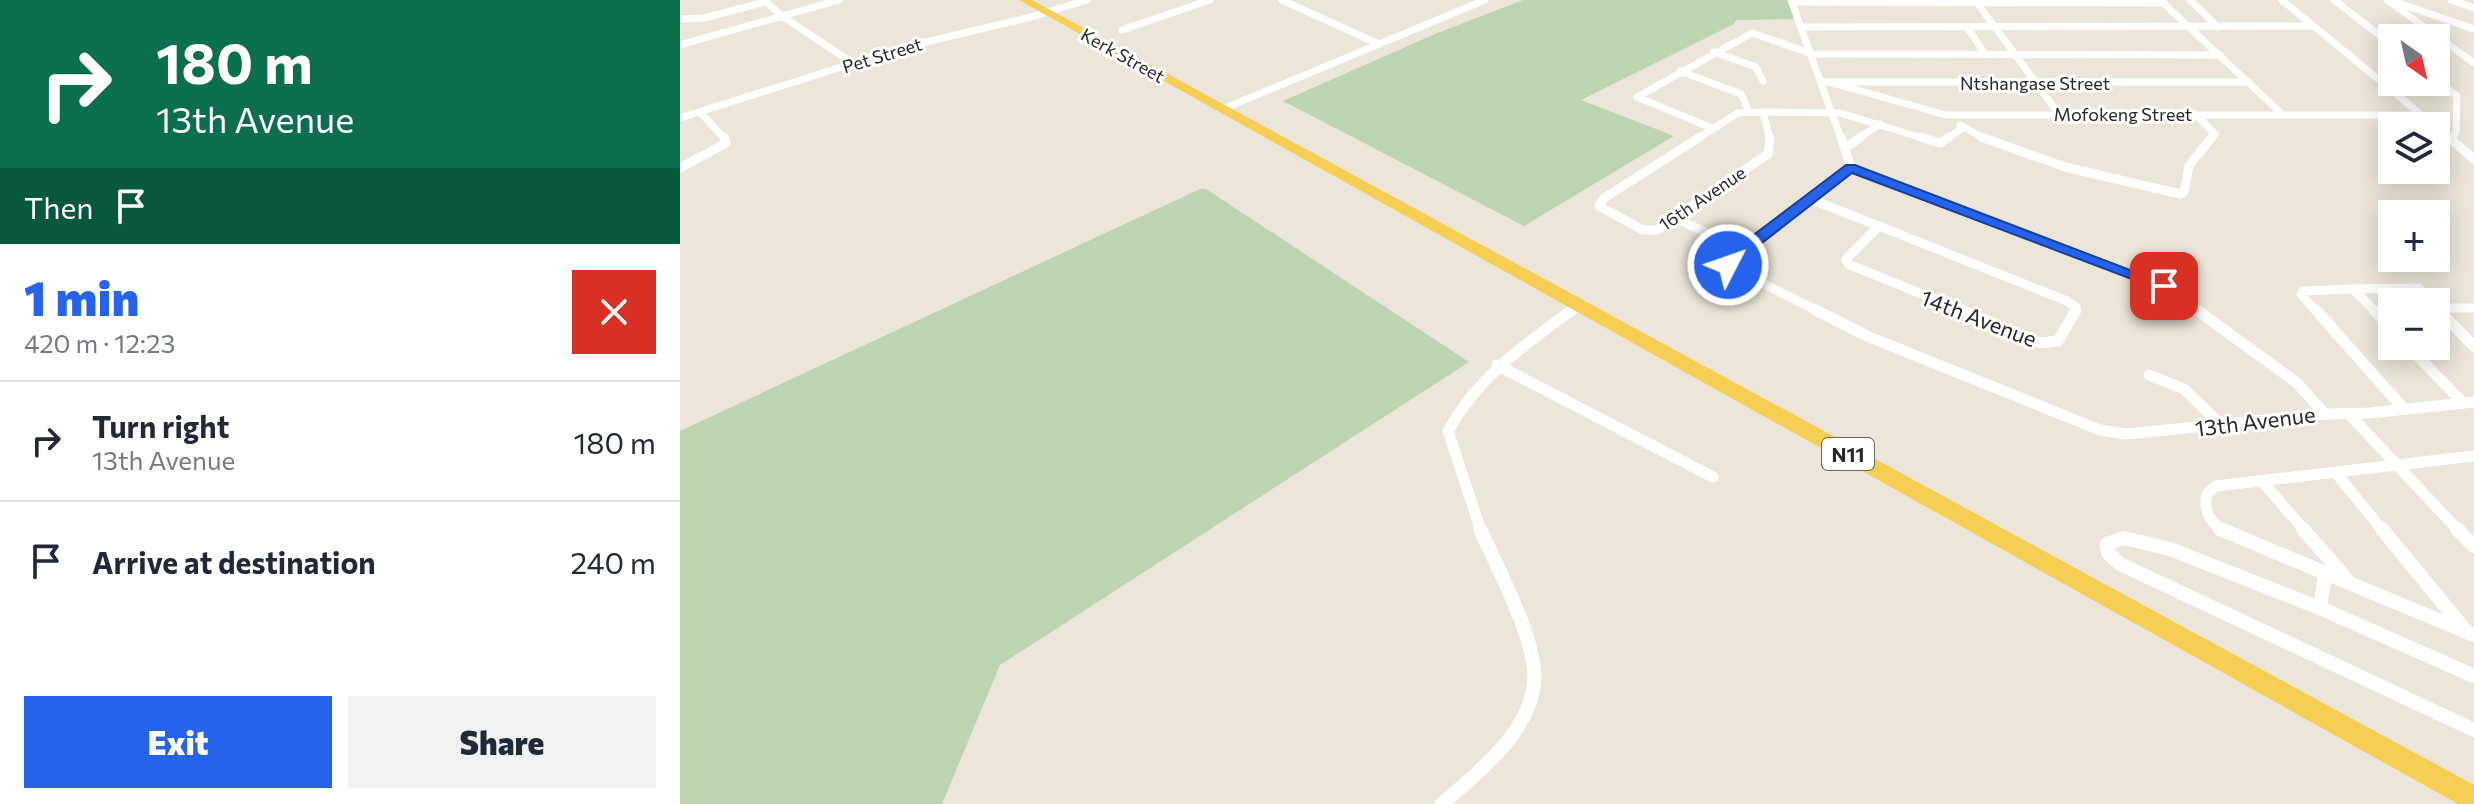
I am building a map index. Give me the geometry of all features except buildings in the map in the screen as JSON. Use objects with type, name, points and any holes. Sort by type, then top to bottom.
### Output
[{"type":"highway","name":"Kerk Street","points":[[1024,0],[1223,109]]},
{"type":"highway","name":"N11","points":[[1223,109],[2474,799]]},
{"type":"street","points":[[680,45],[839,0]]},
{"type":"street","name":"Pet Street","points":[[680,118],[921,42],[1048,13],[1087,0]]},
{"type":"street","points":[[1122,30],[1210,0]]},
{"type":"street","points":[[1282,0],[1379,44]]},
{"type":"street","points":[[1223,109],[1485,0]]},
{"type":"street","points":[[2190,0],[2218,27]]},
{"type":"street","points":[[2282,0],[2418,112]]},
{"type":"street","points":[[2334,0],[2378,34]]},
{"type":"street","points":[[2388,0],[2474,29]]},
{"type":"street","points":[[2388,0],[2474,63]]},
{"type":"street","points":[[2451,0],[2474,8]]},
{"type":"street","points":[[680,19],[704,18],[764,1],[854,64]]},
{"type":"street","points":[[1675,218],[1743,250],[1851,168],[1825,82],[1791,1],[2162,2],[2282,114]]},
{"type":"street","points":[[1976,2],[2059,114]]},
{"type":"street","points":[[1802,27],[2313,26]]},
{"type":"street","points":[[1967,27],[1985,54]]},
{"type":"street","points":[[1712,128],[1637,99],[1714,52],[1756,33],[1813,54],[2220,55]]},
{"type":"street","points":[[1714,52],[1756,67],[1763,81]]},
{"type":"street","points":[[1680,71],[1741,94],[1749,112]]},
{"type":"street","name":"Mofokeng Street","points":[[1825,82],[1930,112],[1952,115],[2378,115]]},
{"type":"street","name":"Ntshangase Street","points":[[1825,82],[2249,82]]},
{"type":"street","points":[[2450,90],[2457,96],[2456,133],[2451,140],[2474,159]]},
{"type":"street","points":[[680,168],[726,143],[724,136],[700,112]]},
{"type":"street","name":"16th Avenue","points":[[1763,112],[1771,146],[1768,154],[1657,230],[1646,231],[1604,210],[1599,203],[1734,115],[1749,112],[1763,112],[1834,113],[1940,143],[1963,128]]},
{"type":"street","points":[[1952,115],[1963,128],[1978,136],[2100,177],[2180,194],[2184,192],[2184,178],[2192,159],[2215,134],[2195,114]]},
{"type":"street","points":[[1846,147],[1880,124]]},
{"type":"street","name":"13th Avenue","points":[[1851,168],[2171,290],[2297,383],[2325,414]]},
{"type":"street","name":"14th Avenue","points":[[1810,199],[1879,226],[2067,301],[2076,307],[2076,314],[2056,343],[2041,343],[1848,264],[1846,259],[1879,226]]},
{"type":"street","name":"13th Avenue","points":[[1743,250],[1728,261],[1728,266],[1867,336],[2100,430],[2126,434],[2325,414]]},
{"type":"street","points":[[2378,289],[2311,289],[2301,294],[2403,408]]},
{"type":"street","points":[[2353,289],[2378,315]]},
{"type":"street","points":[[1442,804],[1493,757],[1521,719],[1534,685],[1536,670],[1470,504],[1448,431],[1466,397],[1497,365],[1578,306]]},
{"type":"street","points":[[2450,308],[2474,308]]},
{"type":"street","points":[[2450,322],[2474,346]]},
{"type":"street","points":[[2423,360],[2468,403]]},
{"type":"street","points":[[1497,365],[1713,477]]},
{"type":"street","points":[[2149,375],[2184,389],[2221,425]]},
{"type":"street","points":[[2325,414],[2468,403]]},
{"type":"street","points":[[2349,414],[2474,546]]},
{"type":"street","points":[[2470,634],[2228,533],[2210,519],[2205,495],[2208,489],[2262,481],[2474,456]]},
{"type":"street","points":[[2336,473],[2470,634]]},
{"type":"street","points":[[2262,481],[2353,586]]},
{"type":"street","points":[[2474,676],[2320,608],[2153,543],[2124,538],[2112,540],[2107,547],[2111,557],[2120,564],[2474,730]]},
{"type":"street","points":[[2320,608],[2325,574]]},
{"type":"green space","points":[[1523,0],[1793,0],[1801,19],[1736,20],[1734,24],[1581,100],[1674,136],[1524,226],[1283,101],[1435,34]]},
{"type":"green space","points":[[1200,189],[1206,189],[1469,362],[1000,665],[942,804],[680,804],[680,431]]},
{"type":"route","points":[[1728,265],[1728,261],[1851,168],[2164,286]]}]
